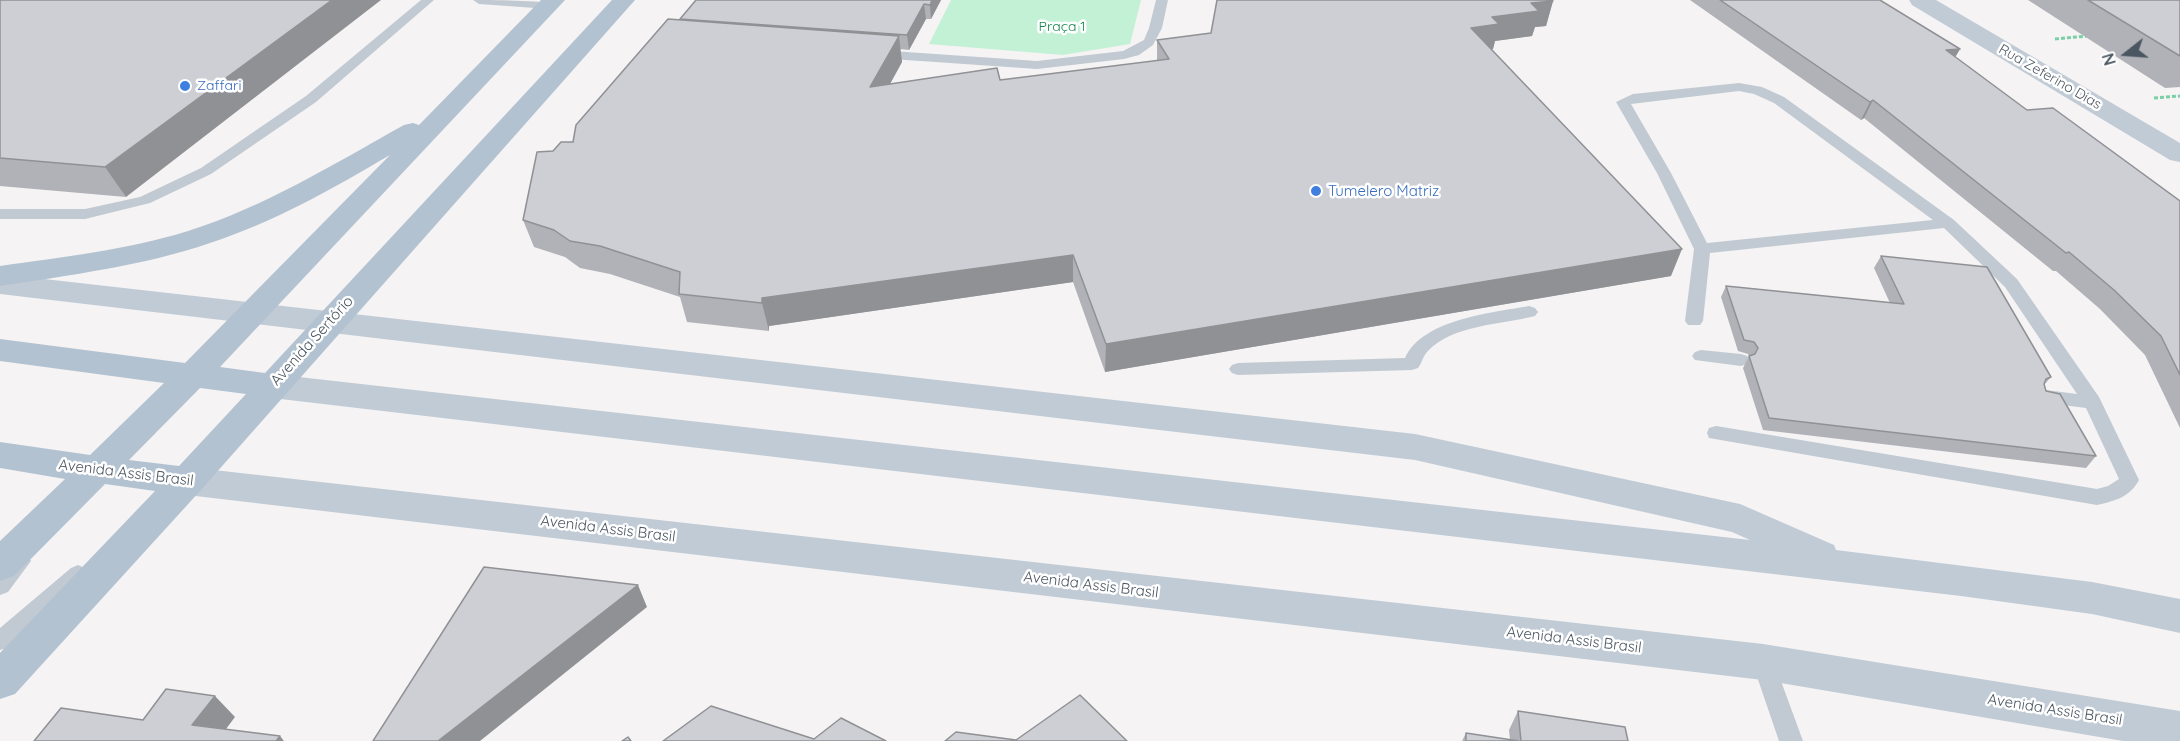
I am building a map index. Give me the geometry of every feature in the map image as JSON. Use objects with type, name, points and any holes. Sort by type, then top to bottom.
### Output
[{"type":"main road","name":"Avenida Sertório","points":[[0,681],[187,481],[624,0]]},
{"type":"main road","name":"Rua Zeferino Dias","points":[[1920,0],[2180,154]]},
{"type":"main road","points":[[0,566],[337,227],[440,115],[551,2]]},
{"type":"main road","points":[[0,276],[99,262],[198,237],[295,198],[440,115]]},
{"type":"main road","points":[[0,284],[1415,447],[1740,519],[1846,568]]},
{"type":"main road","points":[[0,350],[272,386],[1846,568],[1961,579],[2092,598],[2180,616]]},
{"type":"main road","name":"Avenida Assis Brasil","points":[[0,455],[187,481],[1763,662],[2180,731]]},
{"type":"lane","points":[[0,214],[85,214],[145,200],[206,171],[311,99],[428,0]]},
{"type":"lane","points":[[479,0],[551,2]]},
{"type":"lane","points":[[865,53],[1037,65],[1136,52],[1151,42],[1161,0]]},
{"type":"lane","points":[[1694,321],[1702,249],[1664,173],[1624,108],[1623,102],[1633,98],[1739,87],[1767,94],[1948,223],[2011,283],[2092,402],[2129,480],[2123,488],[2113,494],[2097,497],[1716,433]]},
{"type":"lane","points":[[1702,249],[1948,223]]},
{"type":"lane","points":[[1238,369],[1412,364],[1418,349],[1433,336],[1486,320],[1529,312]]},
{"type":"lane","points":[[1701,356],[1741,360]]},
{"type":"lane","points":[[2046,397],[2092,402]]},
{"type":"lane","points":[[0,586],[97,470]]},
{"type":"lane","points":[[0,641],[187,481]]},
{"type":"lane","points":[[1763,662],[1791,741]]},
{"type":"path","points":[[1995,45],[2087,36]]},
{"type":"green space","name":"Praça 1","points":[[951,0],[1141,0],[1130,44],[1063,55],[929,44]]},
{"type":"building","points":[[0,0],[332,0],[105,167],[0,158]]},
{"type":"building","points":[[696,0],[932,0],[930,5],[924,4],[907,35],[680,19]]},
{"type":"building","points":[[1217,0],[1552,0],[1531,3],[1539,11],[1492,17],[1499,24],[1471,28],[1682,249],[1106,344],[1073,255],[762,298],[762,303],[679,294],[680,272],[600,246],[570,241],[554,230],[523,220],[537,152],[553,151],[561,142],[573,142],[576,125],[668,19],[899,36],[870,87],[997,68],[1000,80],[1169,59],[1157,40],[1211,33]]},
{"type":"building","points":[[1720,0],[1880,0],[1960,49],[1946,50],[2027,110],[2053,108],[2180,201],[2180,375],[2161,336],[2114,290],[2069,252],[2066,253],[1873,100],[1870,102]]},
{"type":"building","points":[[2088,0],[2180,0],[2180,56]]},
{"type":"building","points":[[1881,256],[1987,267],[2051,377],[2046,379],[2044,384],[2046,391],[2060,394],[2096,456],[1769,418],[1749,356],[1755,354],[1758,348],[1754,342],[1744,340],[1726,286],[1904,304]]},
{"type":"building","points":[[484,567],[638,585],[438,741],[373,741]]},
{"type":"building","points":[[166,689],[215,696],[192,725],[280,736],[276,741],[34,741],[61,708],[143,720]]},
{"type":"building","points":[[1080,695],[1127,741],[945,741],[956,732],[1016,740]]},
{"type":"building","points":[[711,706],[814,739],[841,718],[886,741],[663,741]]},
{"type":"building","points":[[1518,711],[1625,727],[1628,741],[1521,741]]},
{"type":"building","points":[[1466,733],[1519,741],[1466,741]]},
{"type":"place","name":"Zaffari","points":[[185,86]]},
{"type":"place","name":"Tumelero Matriz","points":[[1316,191]]}]
